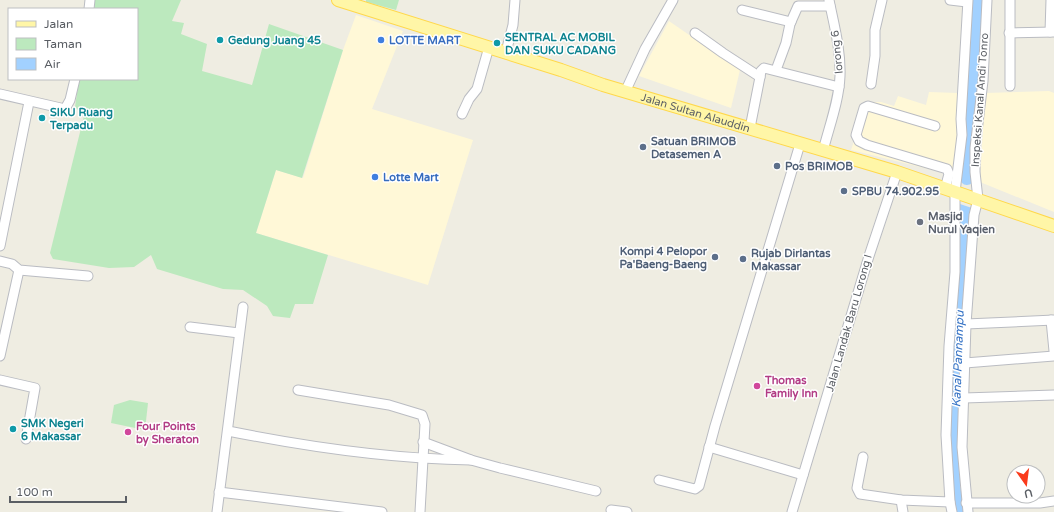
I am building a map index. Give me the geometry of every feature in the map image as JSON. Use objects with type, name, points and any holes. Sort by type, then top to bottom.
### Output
[{"type":"main road","name":"Jalan Sultan Alauddin","points":[[338,0],[506,52],[603,85],[626,90],[822,151],[897,172],[1054,226]]},
{"type":"street","points":[[506,52],[513,25],[515,0]]},
{"type":"street","points":[[626,90],[645,49],[673,0]]},
{"type":"street","points":[[871,84],[875,56],[874,30],[882,0]]},
{"type":"street","points":[[950,0],[967,1],[962,135],[950,191]]},
{"type":"street","name":"Inspeksi Kanal Andi Tonro","points":[[967,508],[962,447],[966,324],[974,215],[978,199],[975,160],[977,121],[983,81],[987,0]]},
{"type":"street","points":[[1010,0],[1010,86]]},
{"type":"street","points":[[1009,33],[1052,32],[1051,0]]},
{"type":"street","points":[[776,70],[786,43],[791,22],[799,5],[830,3]]},
{"type":"street","name":"lorong 6","points":[[822,151],[839,87],[839,49],[830,3]]},
{"type":"street","points":[[742,10],[791,22]]},
{"type":"street","points":[[695,32],[723,53],[760,77]]},
{"type":"street","points":[[462,114],[469,99],[477,89],[489,47]]},
{"type":"street","points":[[750,128],[761,71],[764,68],[839,87]]},
{"type":"street","points":[[0,94],[64,109],[70,100],[75,80]]},
{"type":"street","points":[[0,246],[30,102]]},
{"type":"street","points":[[935,126],[868,106],[864,108],[856,136],[859,141],[867,145],[947,169],[949,174],[955,272],[949,346],[946,435],[950,502],[952,512]]},
{"type":"street","points":[[963,118],[977,121]]},
{"type":"street","points":[[660,480],[695,489],[699,486],[709,446],[800,144]]},
{"type":"street","name":"Jalan Landak Baru Lorong I","points":[[792,512],[838,366],[869,256],[897,172]]},
{"type":"street","points":[[0,261],[12,264],[19,270],[88,276]]},
{"type":"street","points":[[0,356],[19,270]]},
{"type":"street","points":[[217,512],[243,307]]},
{"type":"street","points":[[966,324],[1053,320],[1054,351]]},
{"type":"street","points":[[190,327],[239,333]]},
{"type":"street","points":[[965,363],[1054,356]]},
{"type":"street","points":[[0,380],[35,388],[26,439]]},
{"type":"street","points":[[298,390],[374,402],[416,412],[422,415],[424,419],[420,512]]},
{"type":"street","points":[[964,398],[1054,395]]},
{"type":"street","points":[[228,431],[276,440],[422,460],[471,460]]},
{"type":"street","points":[[423,442],[471,460],[596,491]]},
{"type":"street","points":[[709,446],[803,475]]},
{"type":"street","points":[[863,457],[857,488],[858,492],[864,496],[901,500],[950,502]]},
{"type":"street","points":[[219,492],[382,512]]},
{"type":"street","points":[[901,500],[903,512]]},
{"type":"street","points":[[967,508],[1054,501]]},
{"type":"street","points":[[611,510],[627,512]]},
{"type":"shaded area","points":[[356,15],[403,31],[372,109],[473,140],[428,285],[256,233],[276,170],[303,178],[343,50]]},
{"type":"shaded area","points":[[669,21],[740,70],[731,108],[639,76]]},
{"type":"shaded area","points":[[1049,91],[1054,93],[1054,212],[980,182],[985,93]]},
{"type":"shaded area","points":[[929,92],[958,93],[957,176],[851,150],[867,102],[881,102],[894,106],[898,96],[926,105]]},
{"type":"green space","points":[[94,0],[181,0],[172,21],[184,23],[181,34],[207,44],[202,71],[252,85],[269,24],[343,50],[302,178],[276,170],[256,233],[328,255],[313,304],[295,304],[290,318],[273,316],[267,306],[243,290],[223,289],[157,269],[151,255],[134,267],[109,268],[53,259],[50,253],[84,116],[75,107],[79,80],[138,80],[138,8],[92,8]]},
{"type":"green space","points":[[366,0],[399,0],[396,10],[366,2]]},
{"type":"green space","points":[[130,400],[148,403],[145,430],[111,423],[114,405]]},
{"type":"water","points":[[970,0],[986,0],[978,116],[966,112]]},
{"type":"water","points":[[965,120],[976,123],[972,178],[964,176]]},
{"type":"water","points":[[960,204],[972,208],[960,407],[960,486],[965,512],[955,512],[949,416]]},
{"type":"waterway","name":"Kanal Pannampu","points":[[967,178],[971,96]]},
{"type":"place","name":"Gedung Juang 45","points":[[220,40]]},
{"type":"place","name":"LOTTE MART","points":[[381,40]]},
{"type":"place","name":"SENTRAL AC MOBIL DAN SUKU CADANG","points":[[497,43]]},
{"type":"place","name":"SIKU Ruang Terpadu","points":[[42,118]]},
{"type":"place","name":"Satuan BRIMOB Detasemen A","points":[[643,147]]},
{"type":"place","name":"Pos BRIMOB","points":[[777,166]]},
{"type":"place","name":"Lotte Mart","points":[[375,177]]},
{"type":"place","name":"SPBU 74.902.95","points":[[844,191]]},
{"type":"place","name":"Masjid Nurul Yaqien","points":[[920,222]]},
{"type":"place","name":"Kompi 4 Pelopor Pa'Baeng-Baeng","points":[[715,257]]},
{"type":"place","name":"Rujab Dirlantas Makassar","points":[[743,259]]},
{"type":"place","name":"Thomas Family Inn","points":[[757,386]]},
{"type":"place","name":"SMK Negeri 6 Makassar","points":[[13,429]]},
{"type":"place","name":"Four Points by Sheraton","points":[[128,432]]}]
